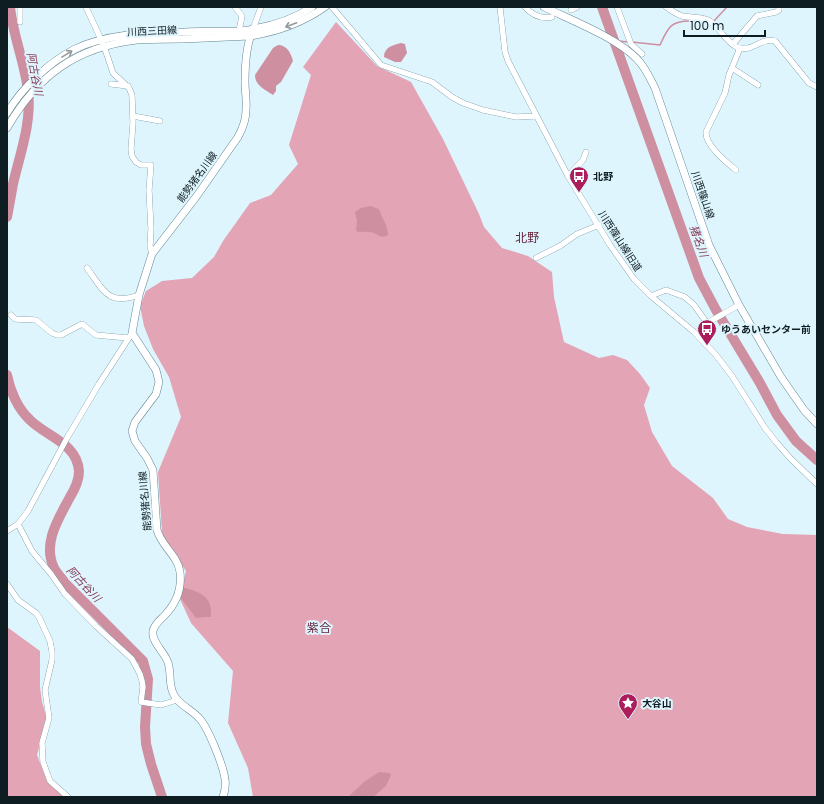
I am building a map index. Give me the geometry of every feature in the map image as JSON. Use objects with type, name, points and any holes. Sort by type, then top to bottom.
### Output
[{"type":"main road","name":"川西三田線","points":[[7,113],[20,94],[36,77],[59,58],[75,49],[102,43],[134,33],[238,31],[253,29],[286,20],[312,7]]},
{"type":"main road","name":"川西三田線","points":[[7,128],[18,109],[37,86],[63,64],[102,43],[139,40],[250,36],[274,31],[295,24],[325,7]]},
{"type":"main road","name":"川西篠山線","points":[[544,7],[613,41],[629,51],[645,69],[655,88],[710,245],[739,306],[781,377],[804,410],[817,424]]},
{"type":"main road","name":"能勢猪名川線","points":[[177,700],[171,689],[168,662],[155,642],[152,633],[154,627],[168,612],[177,599],[180,588],[180,572],[177,563],[161,542],[159,537],[157,530],[153,470],[148,458],[135,441],[132,431],[135,422],[156,394],[159,382],[156,370],[130,336],[152,254],[196,197],[238,137],[243,127],[247,108],[245,81],[247,48],[253,29]]},
{"type":"main road","points":[[177,700],[197,716],[207,729],[225,778],[223,797]]},
{"type":"street","points":[[20,7],[20,22]]},
{"type":"street","points":[[86,7],[113,73],[128,86],[132,95],[132,156],[136,162],[141,165],[151,165],[149,190],[151,229],[150,246],[152,254]]},
{"type":"street","points":[[235,7],[242,16],[238,31]]},
{"type":"street","points":[[253,29],[261,7]]},
{"type":"street","points":[[332,7],[381,65],[432,82],[452,97],[463,103],[483,110],[516,117],[536,116]]},
{"type":"street","name":"川西篠山線旧道","points":[[500,7],[506,57],[568,176],[610,245],[634,279],[651,296],[694,332],[716,355],[732,376],[765,428],[790,459],[817,484]]},
{"type":"street","points":[[525,7],[531,13],[538,16],[546,18],[552,17]]},
{"type":"street","points":[[571,10],[577,7]]},
{"type":"street","points":[[617,7],[631,44],[642,54]]},
{"type":"street","points":[[666,7],[682,16],[711,22],[732,44],[740,48],[745,49],[770,39],[775,41],[809,83],[817,87]]},
{"type":"street","points":[[732,44],[757,16],[776,12],[779,8]]},
{"type":"street","points":[[736,170],[709,144],[706,137],[706,132],[725,93],[732,68],[740,48]]},
{"type":"street","points":[[732,68],[758,85]]},
{"type":"street","points":[[111,84],[128,86]]},
{"type":"street","points":[[133,116],[160,121]]},
{"type":"street","points":[[568,176],[583,160],[586,152]]},
{"type":"street","points":[[536,258],[560,246],[577,234],[599,225]]},
{"type":"street","points":[[87,268],[105,293],[111,297],[123,300],[140,295]]},
{"type":"street","points":[[651,296],[666,290],[685,297],[694,305],[707,323],[739,306]]},
{"type":"street","points":[[7,531],[18,524],[28,511],[67,438],[130,336],[96,334],[82,324],[61,335],[57,335],[52,333],[36,320],[15,318],[11,315]]},
{"type":"street","points":[[18,524],[32,551],[65,594],[96,626],[132,659],[142,681],[143,687],[141,702],[160,705],[177,700]]},
{"type":"street","points":[[7,584],[18,600],[36,613],[50,641],[52,660],[45,690],[49,718],[42,743],[43,762],[50,781],[68,797]]},
{"type":"shaded area","points":[[336,22],[377,66],[411,82],[443,139],[484,227],[502,248],[528,256],[552,272],[554,297],[564,342],[599,358],[613,355],[627,360],[640,374],[650,388],[644,405],[652,432],[672,466],[713,498],[728,519],[747,527],[783,534],[817,535],[817,797],[253,797],[248,768],[228,723],[233,671],[191,623],[180,599],[186,571],[165,542],[162,532],[158,472],[181,417],[169,377],[153,349],[144,326],[140,306],[146,291],[162,281],[192,278],[214,257],[223,241],[250,203],[271,195],[298,164],[289,145],[311,75],[303,67]]},
{"type":"shaded area","points":[[401,43],[405,44],[407,53],[401,62],[395,62],[384,57],[387,49]]},
{"type":"shaded area","points":[[278,45],[284,46],[288,50],[293,61],[281,82],[276,86],[276,91],[273,95],[259,85],[255,79],[255,75],[273,48]]},
{"type":"shaded area","points":[[370,206],[379,209],[386,225],[388,235],[382,237],[372,232],[356,231],[357,221],[355,212],[361,208]]},
{"type":"shaded area","points":[[182,587],[199,593],[207,599],[210,604],[211,617],[196,618],[180,597]]},
{"type":"shaded area","points":[[7,627],[40,651],[40,687],[42,702],[47,719],[37,755],[47,780],[64,797],[7,797]]},
{"type":"shaded area","points":[[379,772],[390,773],[391,775],[386,786],[373,797],[348,797],[364,782]]},
{"type":"waterway","name":"阿古谷川","points":[[7,217],[13,184],[25,138],[29,103],[24,70],[10,7]]},
{"type":"waterway","name":"猪名川","points":[[602,7],[699,278],[777,415],[796,441],[817,460]]},
{"type":"waterway","points":[[713,22],[727,7]]},
{"type":"waterway","points":[[632,42],[660,45],[668,29],[675,23],[686,21],[710,23]]},
{"type":"waterway","points":[[618,41],[629,42]]},
{"type":"waterway","name":"阿古谷川","points":[[7,375],[15,399],[26,416],[37,426],[67,447],[77,461],[79,475],[74,491],[61,513],[53,531],[50,549],[51,559],[55,570],[65,583],[143,661],[148,679],[145,727],[146,744],[162,797]]},
{"type":"place","name":"北野","points":[[579,193]]},
{"type":"place","name":"ゆうあいセンター前","points":[[707,346]]},
{"type":"place","name":"大谷山","points":[[628,720]]},
{"type":"district","name":"北野","points":[[527,237]]},
{"type":"district","name":"紫合","points":[[319,627]]}]
